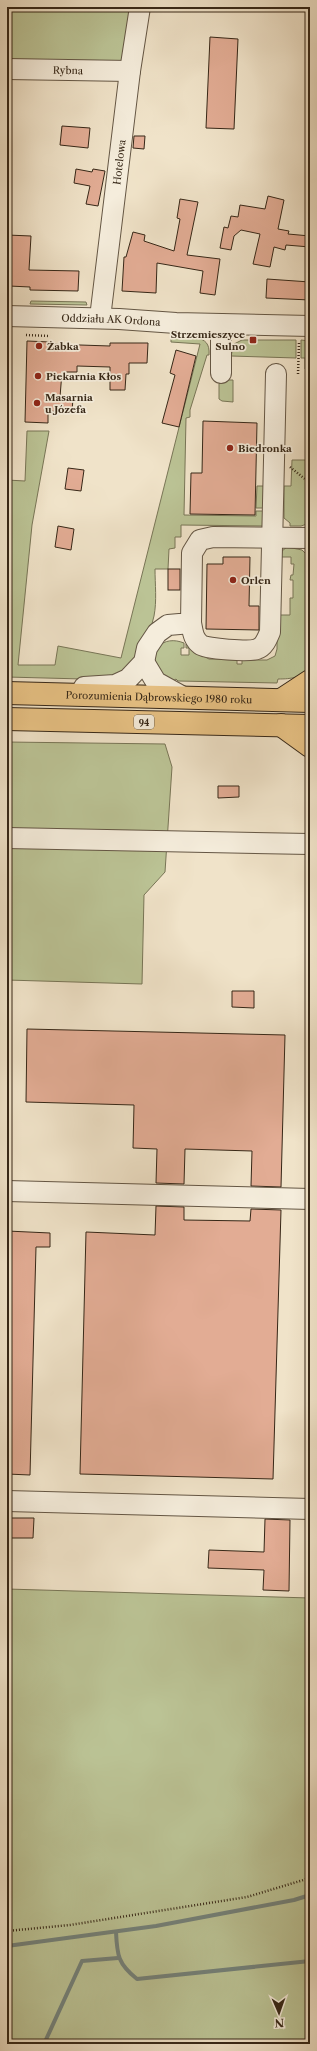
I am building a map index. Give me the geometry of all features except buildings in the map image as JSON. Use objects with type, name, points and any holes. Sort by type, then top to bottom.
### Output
[{"type":"main road","points":[[281,700],[310,681]]},
{"type":"main road","name":"Porozumienia Dąbrowskiego 1980 roku","points":[[7,693],[310,701]]},
{"type":"main road","name":"94","points":[[7,720],[310,726]]},
{"type":"main road","points":[[281,725],[310,746]]},
{"type":"street","name":"Hotelowa","points":[[100,318],[130,71],[140,7]]},
{"type":"street","name":"Rybna","points":[[7,69],[130,71]]},
{"type":"street","name":"Oddziału AK Ordona","points":[[7,316],[100,318],[221,324],[304,332]]},
{"type":"street","points":[[221,324],[221,373]]},
{"type":"street","points":[[276,374],[275,467],[273,538],[270,632],[266,642],[257,650],[210,649],[202,646],[194,639],[191,623],[192,553],[200,540],[213,537],[273,538],[310,538]]},
{"type":"street","points":[[47,694],[91,685],[115,685],[128,679],[144,662],[147,648],[157,633],[168,625],[191,623]]},
{"type":"street","points":[[144,662],[156,682],[185,698]]},
{"type":"street","points":[[7,838],[310,844]]},
{"type":"street","points":[[7,1190],[310,1199]]},
{"type":"street","points":[[7,1501],[310,1509]]},
{"type":"path","points":[[298,374],[304,332]]},
{"type":"path","points":[[275,467],[292,467],[310,483]]},
{"type":"path","points":[[7,1930],[70,1925],[247,1898],[310,1878]]},
{"type":"green space","points":[[7,7],[132,7],[124,68],[7,65]]},
{"type":"green space","points":[[31,301],[86,302],[87,305],[30,304]]},
{"type":"green space","points":[[171,338],[197,338],[206,343],[209,348],[209,355],[207,355],[190,410],[190,417],[186,418],[184,515],[256,516],[256,511],[267,511],[264,526],[181,525],[181,537],[175,537],[175,548],[169,549],[168,569],[155,569],[155,610],[146,640],[122,675],[83,679],[7,677],[7,480],[25,481],[27,431],[49,431],[32,525],[18,665],[55,665],[58,646],[121,658],[200,344],[171,342]]},
{"type":"green space","points":[[242,340],[296,340],[296,358],[231,356],[234,344]]},
{"type":"green space","points":[[301,340],[310,341],[310,369],[305,369],[305,358],[301,358]]},
{"type":"green space","points":[[222,380],[233,380],[233,402],[222,401],[219,399],[219,384]]},
{"type":"green space","points":[[292,460],[310,460],[310,523],[301,526],[290,526],[290,523],[284,518],[284,486],[291,486]]},
{"type":"green space","points":[[257,486],[268,486],[267,508],[256,508]]},
{"type":"green space","points":[[287,547],[302,550],[310,558],[310,664],[307,669],[297,677],[278,679],[277,683],[178,681],[176,679],[173,681],[163,677],[154,659],[157,647],[170,641],[184,643],[184,648],[181,648],[181,655],[189,655],[189,648],[186,648],[186,644],[199,654],[209,659],[237,660],[237,664],[242,664],[242,660],[267,660],[275,656],[277,649],[277,615],[290,615],[290,598],[293,598],[293,580],[290,580],[291,575],[293,575],[294,564],[291,564],[291,557],[281,557],[282,551]]},
{"type":"green space","points":[[7,742],[165,744],[172,767],[165,872],[144,895],[142,984],[7,980]]},
{"type":"green space","points":[[7,1589],[310,1598],[310,2044],[7,2044]]},
{"type":"waterway","points":[[7,1946],[156,1926],[294,1900],[310,1895]]},
{"type":"waterway","points":[[116,1932],[118,1953],[122,1964],[137,1979],[310,1961]]},
{"type":"waterway","points":[[44,2044],[82,1961],[118,1958]]},
{"type":"place","name":"Strzemieszyce Sulno","points":[[253,340]]},
{"type":"place","name":"Żabka","points":[[39,346]]},
{"type":"place","name":"Piekarnia Kłos","points":[[38,376]]},
{"type":"place","name":"Masarnia u Józefa","points":[[37,403]]},
{"type":"place","name":"Biedronka","points":[[230,448]]},
{"type":"place","name":"Orlen","points":[[233,580]]}]
